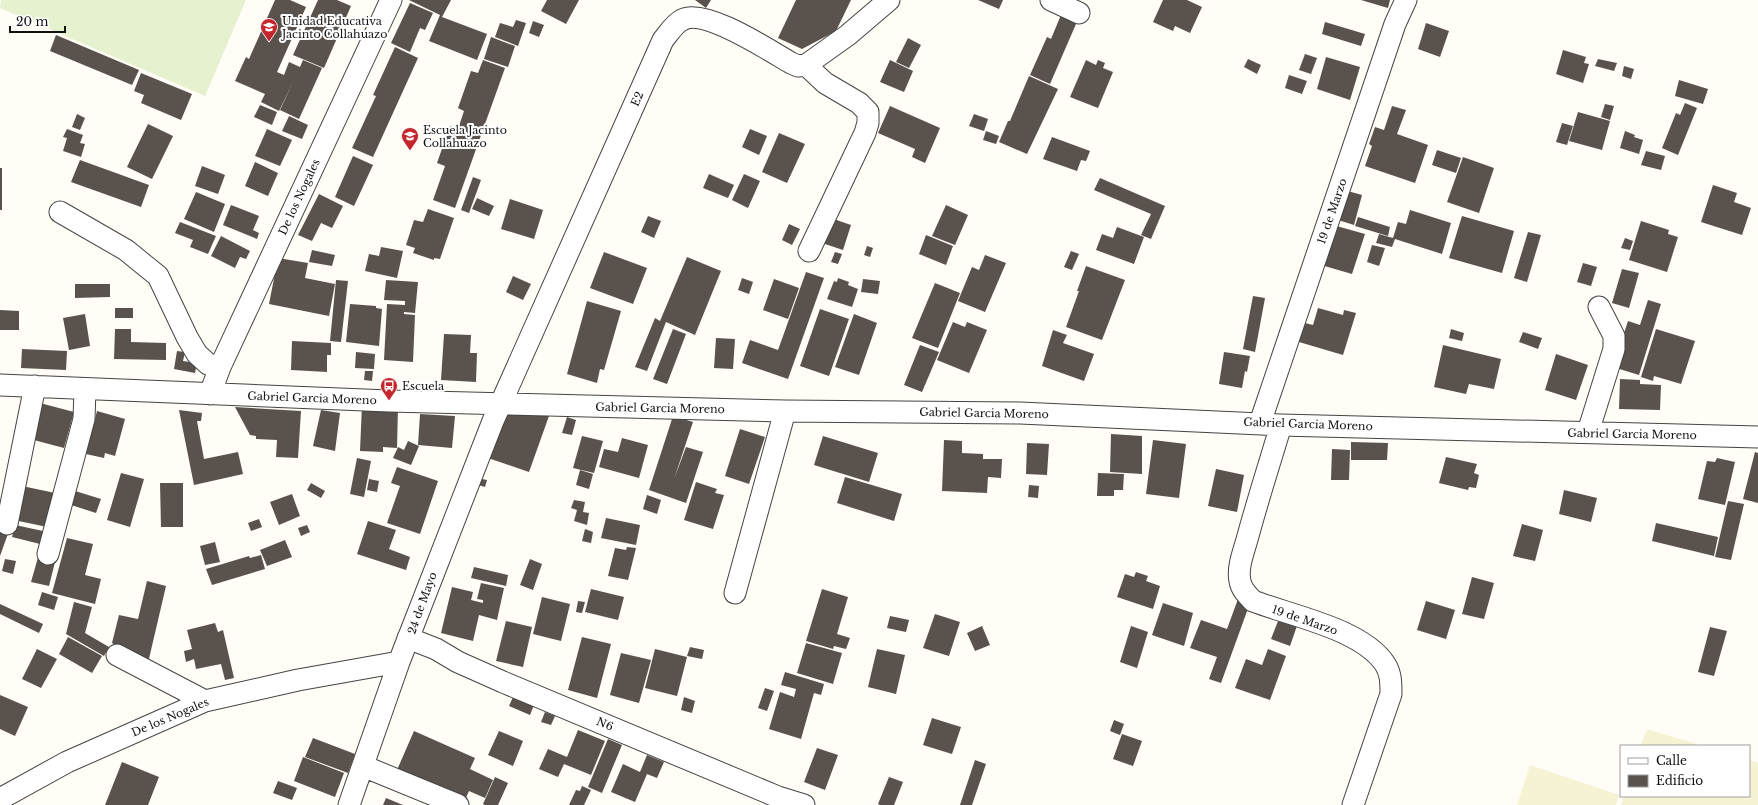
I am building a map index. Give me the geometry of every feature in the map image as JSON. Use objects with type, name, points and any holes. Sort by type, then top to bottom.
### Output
[{"type":"street","points":[[809,251],[865,133],[868,123],[868,112],[858,103],[825,83],[806,65],[848,35],[889,0]]},
{"type":"street","points":[[1051,0],[1079,14]]},
{"type":"street","name":"19 de Marzo","points":[[1260,423],[1392,31],[1406,0]]},
{"type":"street","name":"De los Nogales","points":[[208,394],[386,2]]},
{"type":"street","name":"E2","points":[[500,404],[663,40],[675,25],[688,18],[696,17],[707,19],[724,26],[798,66],[806,65]]},
{"type":"street","points":[[60,212],[126,250],[158,276],[187,337],[197,354],[208,364],[220,367]]},
{"type":"street","points":[[1588,432],[1614,349],[1614,336],[1599,307]]},
{"type":"street","name":"Gabriel Garcia Moreno","points":[[0,384],[208,394],[500,404],[785,411],[1020,413],[1281,425],[1758,437]]},
{"type":"street","points":[[7,524],[35,386]]},
{"type":"street","points":[[48,554],[84,419],[85,389]]},
{"type":"street","name":"24 de Mayo","points":[[349,805],[408,638],[500,404]]},
{"type":"street","points":[[735,593],[785,411]]},
{"type":"street","name":"19 de Marzo","points":[[1281,425],[1260,491],[1239,573],[1240,583],[1247,596],[1253,601],[1354,637],[1377,654],[1386,665],[1391,679],[1391,694],[1353,805]]},
{"type":"street","name":"N6","points":[[408,638],[436,649],[458,662],[503,682],[771,794],[804,805]]},
{"type":"street","points":[[117,655],[205,700]]},
{"type":"street","name":"De los Nogales","points":[[0,799],[66,762],[205,700],[298,680],[399,662]]},
{"type":"street","points":[[363,766],[458,805]]},
{"type":"shaded area","points":[[1647,729],[1700,745],[1641,745]]},
{"type":"shaded area","points":[[1750,760],[1758,763],[1758,805],[1621,805],[1624,797],[1750,797]]},
{"type":"shaded area","points":[[1530,765],[1619,795],[1616,805],[1517,805]]},
{"type":"green space","points":[[1,0],[246,0],[205,96],[0,8]]},
{"type":"building","points":[[275,0],[290,0],[306,7],[277,72],[284,75],[289,62],[300,67],[303,60],[322,68],[299,119],[280,110],[293,82],[279,111],[261,102],[265,94],[235,81],[246,57],[249,59]]},
{"type":"building","points":[[318,0],[337,0],[351,6],[324,68],[293,55]]},
{"type":"building","points":[[409,0],[451,0],[442,17],[487,34],[477,60],[429,41],[440,15]]},
{"type":"building","points":[[547,0],[579,0],[566,24],[541,11]]},
{"type":"building","points":[[695,0],[711,0],[706,8]]},
{"type":"building","points":[[796,0],[851,0],[836,31],[802,49],[778,38]]},
{"type":"building","points":[[978,0],[1003,0],[999,9]]},
{"type":"building","points":[[1163,0],[1187,0],[1202,7],[1190,33],[1175,26],[1173,31],[1153,22]]},
{"type":"building","points":[[1361,0],[1390,0],[1388,8]]},
{"type":"building","points":[[410,3],[433,13],[425,30],[420,28],[410,52],[391,43]]},
{"type":"building","points":[[1063,10],[1079,17],[1050,84],[1030,75],[1047,37],[1051,39]]},
{"type":"building","points":[[516,20],[526,23],[518,46],[495,37],[500,23],[513,27]]},
{"type":"building","points":[[533,21],[544,25],[539,37],[529,33]]},
{"type":"building","points":[[1325,22],[1365,34],[1361,46],[1322,34]]},
{"type":"building","points":[[1426,23],[1449,31],[1440,57],[1418,49]]},
{"type":"building","points":[[56,35],[139,70],[132,85],[50,51]]},
{"type":"building","points":[[491,37],[515,46],[508,67],[484,59]]},
{"type":"building","points":[[908,38],[921,45],[909,68],[896,62]]},
{"type":"building","points":[[395,47],[418,58],[373,157],[352,148],[376,96],[373,95]]},
{"type":"building","points":[[1563,50],[1586,57],[1584,63],[1589,64],[1583,83],[1556,74]]},
{"type":"building","points":[[1305,54],[1317,58],[1311,74],[1299,70]]},
{"type":"building","points":[[1326,57],[1360,67],[1350,100],[1317,89]]},
{"type":"building","points":[[1248,59],[1261,65],[1257,74],[1244,67]]},
{"type":"building","points":[[1598,59],[1617,63],[1614,71],[1595,66]]},
{"type":"building","points":[[483,60],[505,68],[455,208],[433,200],[445,166],[437,163],[450,126],[458,129],[464,111],[458,108],[471,71],[478,73]]},
{"type":"building","points":[[890,60],[913,71],[904,92],[880,82]]},
{"type":"building","points":[[1086,60],[1096,65],[1098,60],[1105,63],[1103,68],[1113,72],[1098,108],[1070,97]]},
{"type":"building","points":[[1624,66],[1634,69],[1631,79],[1622,76]]},
{"type":"building","points":[[141,73],[192,94],[181,120],[141,103],[144,95],[134,91]]},
{"type":"building","points":[[1289,75],[1307,81],[1302,94],[1285,88]]},
{"type":"building","points":[[1029,76],[1058,89],[1027,154],[999,142],[1008,121],[1010,121]]},
{"type":"building","points":[[1679,80],[1708,89],[1703,104],[1675,96]]},
{"type":"building","points":[[1685,103],[1697,108],[1678,155],[1662,148],[1676,113],[1680,115]]},
{"type":"building","points":[[1605,104],[1614,106],[1610,120],[1601,117]]},
{"type":"building","points":[[260,105],[277,112],[272,125],[254,117]]},
{"type":"building","points":[[890,106],[940,128],[925,163],[912,157],[915,149],[878,133]]},
{"type":"building","points":[[1392,106],[1406,110],[1397,134],[1428,145],[1415,183],[1365,166],[1372,146],[1369,144],[1375,127],[1384,130]]},
{"type":"building","points":[[1578,112],[1610,121],[1602,150],[1569,141]]},
{"type":"building","points":[[77,114],[85,118],[80,130],[72,127]]},
{"type":"building","points":[[974,114],[988,119],[984,131],[969,126]]},
{"type":"building","points":[[289,116],[308,125],[302,139],[282,131]]},
{"type":"building","points":[[1562,123],[1573,126],[1567,145],[1556,142]]},
{"type":"building","points":[[148,124],[173,136],[152,179],[127,167]]},
{"type":"building","points":[[67,129],[83,135],[80,143],[85,144],[81,157],[63,151],[67,138],[63,137]]},
{"type":"building","points":[[267,129],[292,140],[280,166],[255,156]]},
{"type":"building","points":[[750,129],[767,136],[759,155],[742,147]]},
{"type":"building","points":[[986,131],[999,136],[996,144],[983,140]]},
{"type":"building","points":[[1625,131],[1635,135],[1634,137],[1643,140],[1639,154],[1620,148]]},
{"type":"building","points":[[779,133],[805,144],[787,183],[762,172]]},
{"type":"building","points":[[1052,137],[1090,151],[1086,161],[1081,160],[1077,171],[1043,159]]},
{"type":"building","points":[[1437,150],[1461,158],[1456,173],[1432,165]]},
{"type":"building","points":[[1646,151],[1665,156],[1661,170],[1641,165]]},
{"type":"building","points":[[353,156],[373,165],[354,206],[335,197]]},
{"type":"building","points":[[1463,157],[1494,168],[1479,213],[1447,202]]},
{"type":"building","points":[[80,160],[149,185],[141,207],[71,182]]},
{"type":"building","points":[[255,162],[278,173],[268,196],[245,186]]},
{"type":"building","points":[[202,166],[225,175],[218,194],[195,186]]},
{"type":"building","points":[[0,168],[2,168],[2,210],[0,210]]},
{"type":"building","points":[[709,174],[734,185],[728,198],[703,188]]},
{"type":"building","points":[[744,174],[760,181],[748,208],[732,200]]},
{"type":"building","points":[[473,177],[481,180],[469,213],[461,210]]},
{"type":"building","points":[[1100,178],[1165,206],[1151,239],[1141,235],[1151,214],[1094,190]]},
{"type":"building","points":[[1713,185],[1737,193],[1734,202],[1751,208],[1742,235],[1701,222]]},
{"type":"building","points":[[1344,190],[1362,195],[1354,225],[1335,219]]},
{"type":"building","points":[[196,192],[225,204],[214,232],[184,219]]},
{"type":"building","points":[[319,194],[343,206],[332,228],[321,223],[312,241],[298,235]]},
{"type":"building","points":[[477,198],[494,206],[489,216],[472,209]]},
{"type":"building","points":[[510,199],[543,210],[534,239],[501,229]]},
{"type":"building","points":[[231,205],[259,216],[253,230],[259,233],[257,239],[223,225]]},
{"type":"building","points":[[946,205],[968,215],[955,245],[932,236]]},
{"type":"building","points":[[428,209],[454,218],[440,259],[434,258],[434,260],[413,253],[415,248],[406,245],[414,220],[423,222]]},
{"type":"building","points":[[1410,210],[1451,223],[1442,254],[1395,239],[1392,247],[1376,243],[1379,234],[1393,238],[1398,222],[1406,224]]},
{"type":"building","points":[[648,216],[661,221],[654,238],[641,232]]},
{"type":"building","points":[[1462,216],[1514,231],[1502,273],[1449,258]]},
{"type":"building","points":[[828,217],[851,225],[843,250],[819,242]]},
{"type":"building","points":[[1358,217],[1390,227],[1388,236],[1355,226]]},
{"type":"building","points":[[1641,221],[1669,230],[1668,234],[1678,237],[1667,272],[1629,260]]},
{"type":"building","points":[[180,222],[216,236],[208,254],[190,247],[193,240],[175,233]]},
{"type":"building","points":[[789,224],[800,229],[792,245],[782,240]]},
{"type":"building","points":[[1333,225],[1365,234],[1352,274],[1321,265]]},
{"type":"building","points":[[1117,227],[1144,237],[1134,264],[1096,250],[1102,234],[1113,238]]},
{"type":"building","points":[[1528,232],[1541,235],[1527,282],[1514,278]]},
{"type":"building","points":[[926,235],[953,246],[946,265],[919,254]]},
{"type":"building","points":[[221,236],[250,251],[246,259],[240,257],[235,268],[211,256]]},
{"type":"building","points":[[1625,238],[1633,241],[1630,250],[1621,248]]},
{"type":"building","points":[[1372,245],[1385,248],[1379,266],[1367,262]]},
{"type":"building","points":[[867,246],[873,248],[870,257],[864,255]]},
{"type":"building","points":[[381,247],[403,251],[397,278],[365,271],[369,254],[379,256]]},
{"type":"building","points":[[312,250],[335,255],[332,266],[309,262]]},
{"type":"building","points":[[1071,251],[1079,254],[1072,270],[1064,267]]},
{"type":"building","points":[[604,252],[647,268],[633,304],[590,288]]},
{"type":"building","points":[[835,252],[842,254],[838,264],[831,262]]},
{"type":"building","points":[[985,255],[1006,263],[985,312],[958,301],[972,267],[979,270]]},
{"type":"building","points":[[687,257],[721,271],[695,335],[666,322],[647,371],[635,367],[655,318],[660,321]]},
{"type":"building","points":[[278,258],[308,263],[305,278],[335,284],[329,316],[269,304]]},
{"type":"building","points":[[1583,263],[1597,267],[1591,286],[1577,282]]},
{"type":"building","points":[[1086,266],[1125,280],[1102,340],[1066,327]]},
{"type":"building","points":[[1622,269],[1639,273],[1629,308],[1612,303]]},
{"type":"building","points":[[806,272],[824,278],[788,379],[742,363],[750,340],[778,350]]},
{"type":"building","points":[[513,276],[531,284],[523,300],[506,292]]},
{"type":"building","points":[[742,278],[753,282],[749,294],[738,290]]},
{"type":"building","points":[[838,278],[849,282],[848,285],[858,289],[852,307],[827,299],[834,281],[837,282]]},
{"type":"building","points":[[774,279],[799,288],[788,319],[763,310]]},
{"type":"building","points":[[863,279],[880,281],[878,294],[861,292]]},
{"type":"building","points":[[336,280],[348,281],[341,342],[330,341]]},
{"type":"building","points":[[386,280],[418,282],[415,313],[404,312],[404,314],[415,315],[413,362],[384,360],[387,304],[405,305],[405,301],[384,300]]},
{"type":"building","points":[[935,283],[960,293],[938,348],[912,338]]},
{"type":"building","points":[[75,284],[110,284],[110,297],[75,298]]},
{"type":"building","points":[[1253,296],[1265,298],[1255,352],[1243,349]]},
{"type":"building","points":[[1648,300],[1661,304],[1639,375],[1613,367],[1628,321],[1640,325]]},
{"type":"building","points":[[587,301],[621,311],[604,370],[600,369],[597,383],[567,374]]},
{"type":"building","points":[[350,304],[376,306],[376,308],[382,309],[379,346],[346,342]]},
{"type":"building","points":[[115,308],[133,308],[133,318],[115,318]]},
{"type":"building","points":[[1318,308],[1343,315],[1344,310],[1356,313],[1343,355],[1299,342],[1305,323],[1313,325]]},
{"type":"building","points":[[820,309],[849,319],[829,376],[800,366]]},
{"type":"building","points":[[0,310],[19,311],[19,330],[0,330]]},
{"type":"building","points":[[85,314],[90,346],[69,350],[63,318]]},
{"type":"building","points":[[854,314],[877,323],[859,375],[835,367]]},
{"type":"building","points":[[953,322],[965,327],[967,322],[987,330],[969,373],[937,360]]},
{"type":"building","points":[[115,329],[131,329],[131,342],[166,343],[166,360],[114,359]]},
{"type":"building","points":[[673,329],[686,334],[667,384],[653,379]]},
{"type":"building","points":[[1451,329],[1464,333],[1462,341],[1449,338]]},
{"type":"building","points":[[1656,329],[1695,341],[1681,384],[1654,376],[1653,381],[1641,377]]},
{"type":"building","points":[[1053,330],[1067,335],[1063,343],[1094,354],[1084,381],[1042,366]]},
{"type":"building","points":[[1523,332],[1542,338],[1538,349],[1519,342]]},
{"type":"building","points":[[444,334],[471,335],[470,353],[477,353],[476,382],[441,380]]},
{"type":"building","points":[[716,338],[735,339],[733,369],[714,368]]},
{"type":"building","points":[[292,341],[331,343],[331,355],[327,355],[327,372],[291,370]]},
{"type":"building","points":[[920,345],[939,352],[922,392],[904,385]]},
{"type":"building","points":[[1443,345],[1501,359],[1494,389],[1469,384],[1466,394],[1434,387]]},
{"type":"building","points":[[22,349],[67,351],[66,370],[21,368]]},
{"type":"building","points":[[177,351],[185,352],[183,361],[197,363],[195,373],[174,369]]},
{"type":"building","points":[[356,352],[375,354],[374,369],[355,368]]},
{"type":"building","points":[[1224,352],[1250,356],[1247,372],[1245,371],[1242,388],[1219,384]]},
{"type":"building","points":[[1556,354],[1588,365],[1576,400],[1545,390]]},
{"type":"building","points":[[365,371],[373,371],[372,381],[364,380]]},
{"type":"building","points":[[1620,379],[1640,380],[1640,384],[1661,385],[1660,410],[1619,409]]},
{"type":"building","points":[[40,403],[74,412],[64,448],[30,439]]},
{"type":"building","points":[[362,405],[398,407],[397,448],[383,447],[383,452],[360,451]]},
{"type":"building","points":[[235,407],[301,411],[298,458],[276,457],[277,440],[256,439],[256,436],[250,435]]},
{"type":"building","points":[[179,410],[202,413],[201,421],[197,421],[204,459],[238,452],[243,474],[194,485]]},
{"type":"building","points":[[321,410],[340,413],[335,451],[313,446]]},
{"type":"building","points":[[502,410],[549,416],[529,472],[485,457]]},
{"type":"building","points":[[97,411],[125,419],[115,456],[105,453],[104,458],[86,454]]},
{"type":"building","points":[[420,414],[455,416],[452,448],[418,445]]},
{"type":"building","points":[[673,416],[693,422],[674,479],[686,447],[703,452],[686,503],[649,490]]},
{"type":"building","points":[[567,417],[576,420],[572,435],[562,433]]},
{"type":"building","points":[[740,429],[765,437],[749,484],[725,476]]},
{"type":"building","points":[[1111,434],[1142,436],[1142,474],[1110,472]]},
{"type":"building","points":[[582,436],[603,441],[594,473],[573,468]]},
{"type":"building","points":[[823,436],[878,453],[869,482],[814,465]]},
{"type":"building","points":[[622,438],[648,445],[639,478],[599,467],[604,449],[618,452]]},
{"type":"building","points":[[944,440],[962,441],[962,453],[983,454],[983,459],[1002,459],[1001,478],[988,477],[987,493],[942,491]]},
{"type":"building","points":[[1153,440],[1186,444],[1179,498],[1146,494]]},
{"type":"building","points":[[408,441],[419,446],[411,465],[393,458],[398,447],[404,450]]},
{"type":"building","points":[[1351,442],[1388,443],[1387,460],[1351,460]]},
{"type":"building","points":[[1027,443],[1049,444],[1047,475],[1026,474]]},
{"type":"building","points":[[1332,449],[1350,450],[1349,480],[1331,480]]},
{"type":"building","points":[[1755,452],[1758,453],[1758,503],[1743,499]]},
{"type":"building","points":[[1446,457],[1477,464],[1474,473],[1479,475],[1476,488],[1469,487],[1468,490],[1439,483]]},
{"type":"building","points":[[357,458],[371,461],[364,497],[350,494]]},
{"type":"building","points":[[1717,458],[1735,462],[1725,505],[1698,499],[1707,461],[1715,462]]},
{"type":"building","points":[[397,467],[438,481],[420,534],[387,523],[400,486],[391,483]]},
{"type":"building","points":[[1216,469],[1244,475],[1237,512],[1208,506]]},
{"type":"building","points":[[580,470],[593,474],[589,489],[576,485]]},
{"type":"building","points":[[121,473],[144,479],[130,527],[107,520]]},
{"type":"building","points":[[1098,473],[1124,474],[1123,490],[1114,490],[1114,496],[1097,496]]},
{"type":"building","points":[[845,477],[902,494],[894,521],[837,503]]},
{"type":"building","points":[[477,478],[487,480],[485,487],[475,484]]},
{"type":"building","points":[[369,479],[379,481],[377,492],[367,490]]},
{"type":"building","points":[[696,482],[717,489],[715,493],[724,495],[713,529],[684,520]]},
{"type":"building","points":[[160,483],[183,483],[183,527],[161,527]]},
{"type":"building","points":[[311,483],[325,491],[321,498],[307,490]]},
{"type":"building","points":[[1029,485],[1039,486],[1038,498],[1028,497]]},
{"type":"building","points":[[22,486],[55,493],[47,527],[14,520]]},
{"type":"building","points":[[72,490],[101,499],[96,513],[68,504]]},
{"type":"building","points":[[1564,490],[1597,498],[1591,522],[1559,514]]},
{"type":"building","points":[[292,494],[300,516],[279,525],[270,502]]},
{"type":"building","points":[[647,495],[661,500],[657,514],[643,509]]},
{"type":"building","points":[[574,500],[585,502],[583,512],[589,513],[587,525],[574,521],[577,510],[571,508]]},
{"type":"building","points":[[1728,501],[1744,504],[1731,560],[1715,557]]},
{"type":"building","points":[[606,518],[640,525],[636,545],[601,538]]},
{"type":"building","points":[[259,519],[262,527],[251,531],[248,523]]},
{"type":"building","points":[[368,521],[396,530],[389,549],[410,557],[406,570],[357,554]]},
{"type":"building","points":[[1656,523],[1718,537],[1714,556],[1652,541]]},
{"type":"building","points":[[1522,524],[1543,530],[1535,561],[1513,556]]},
{"type":"building","points":[[0,525],[10,528],[0,556]]},
{"type":"building","points":[[15,525],[43,531],[40,544],[12,537]]},
{"type":"building","points":[[307,525],[310,532],[301,536],[298,528]]},
{"type":"building","points":[[585,529],[593,532],[591,543],[582,541]]},
{"type":"building","points":[[67,538],[93,544],[85,575],[101,579],[95,604],[52,593]]},
{"type":"building","points":[[285,540],[292,557],[267,566],[260,550]]},
{"type":"building","points":[[215,542],[220,562],[205,565],[200,546]]},
{"type":"building","points":[[627,547],[636,548],[628,580],[608,576],[615,548],[626,550]]},
{"type":"building","points":[[39,554],[56,558],[49,586],[31,582]]},
{"type":"building","points":[[261,555],[265,569],[212,585],[206,569],[249,556],[250,558]]},
{"type":"building","points":[[5,559],[16,561],[13,574],[2,571]]},
{"type":"building","points":[[530,559],[542,564],[533,590],[520,585]]},
{"type":"building","points":[[474,567],[508,575],[506,586],[471,578]]},
{"type":"building","points":[[1136,572],[1148,576],[1146,581],[1160,586],[1153,609],[1117,597],[1125,574],[1134,577]]},
{"type":"building","points":[[1472,577],[1494,583],[1484,619],[1462,614]]},
{"type":"building","points":[[147,581],[166,586],[148,663],[112,643],[119,615],[138,619]]},
{"type":"building","points":[[481,583],[504,588],[497,620],[479,615],[473,641],[441,633],[452,587],[473,592],[471,600],[483,603],[483,600],[477,599]]},
{"type":"building","points":[[591,589],[624,597],[618,620],[585,612]]},
{"type":"building","points":[[822,589],[848,597],[837,634],[850,638],[846,649],[834,646],[833,649],[806,641]]},
{"type":"building","points":[[42,592],[58,597],[54,610],[38,605]]},
{"type":"building","points":[[542,597],[570,604],[561,641],[533,634]]},
{"type":"building","points":[[1238,599],[1250,603],[1221,683],[1209,679],[1217,657],[1190,648],[1201,620],[1227,629]]},
{"type":"building","points":[[578,601],[585,602],[582,613],[576,612]]},
{"type":"building","points":[[1426,601],[1455,610],[1446,639],[1417,630]]},
{"type":"building","points":[[74,602],[92,607],[85,633],[109,647],[104,656],[66,634]]},
{"type":"building","points":[[1163,603],[1193,613],[1184,646],[1152,635]]},
{"type":"building","points":[[0,604],[43,624],[39,633],[0,614]]},
{"type":"building","points":[[935,614],[960,622],[949,656],[923,648]]},
{"type":"building","points":[[890,616],[909,620],[906,632],[887,628]]},
{"type":"building","points":[[1280,616],[1298,623],[1290,646],[1271,639]]},
{"type":"building","points":[[506,621],[532,627],[523,667],[496,661]]},
{"type":"building","points":[[215,623],[218,632],[223,630],[234,678],[225,680],[221,664],[196,669],[194,659],[186,662],[184,651],[192,649],[187,630]]},
{"type":"building","points":[[982,626],[990,645],[975,651],[967,633]]},
{"type":"building","points":[[1131,626],[1148,632],[1137,668],[1120,662]]},
{"type":"building","points":[[1710,627],[1727,631],[1714,676],[1698,672]]},
{"type":"building","points":[[68,637],[102,656],[92,673],[59,654]]},
{"type":"building","points":[[582,637],[611,644],[597,698],[568,690]]},
{"type":"building","points":[[806,643],[842,653],[833,684],[797,673]]},
{"type":"building","points":[[690,647],[704,650],[702,659],[687,656]]},
{"type":"building","points":[[37,649],[57,659],[41,688],[22,679]]},
{"type":"building","points":[[655,649],[687,657],[677,696],[645,688]]},
{"type":"building","points":[[877,649],[905,655],[896,694],[868,687]]},
{"type":"building","points":[[1268,649],[1286,656],[1270,700],[1235,688],[1246,659],[1262,665]]},
{"type":"building","points":[[621,653],[651,660],[639,703],[610,695]]},
{"type":"building","points":[[785,672],[824,684],[821,695],[814,693],[801,739],[769,729],[780,692],[794,697],[796,689],[781,685]]},
{"type":"building","points":[[765,688],[774,691],[767,711],[758,708]]},
{"type":"building","points":[[0,695],[28,707],[15,736],[0,729]]},
{"type":"building","points":[[513,697],[534,705],[530,715],[509,706]]},
{"type":"building","points":[[684,697],[695,701],[692,713],[681,710]]},
{"type":"building","points":[[545,712],[555,716],[551,725],[541,722]]},
{"type":"building","points":[[932,718],[961,727],[952,754],[923,745]]},
{"type":"building","points":[[1114,720],[1124,724],[1120,735],[1110,731]]},
{"type":"building","points":[[578,730],[605,741],[591,775],[564,764],[558,777],[539,769],[548,749],[567,757]]},
{"type":"building","points":[[414,731],[475,758],[470,769],[493,780],[485,798],[469,791],[465,800],[397,770]]},
{"type":"building","points":[[499,731],[523,741],[513,766],[488,755]]},
{"type":"building","points":[[1122,734],[1142,741],[1133,766],[1113,759]]},
{"type":"building","points":[[313,738],[355,754],[348,773],[305,757]]},
{"type":"building","points":[[608,739],[622,745],[602,793],[588,787]]},
{"type":"building","points":[[817,748],[838,755],[825,790],[804,782]]},
{"type":"building","points":[[647,755],[664,762],[657,778],[647,774],[635,802],[611,792],[623,764],[640,772]]},
{"type":"building","points":[[303,757],[344,773],[335,797],[294,781]]},
{"type":"building","points":[[975,760],[986,764],[972,805],[960,805]]},
{"type":"building","points":[[122,762],[159,777],[148,805],[105,805]]},
{"type":"building","points":[[495,777],[508,783],[498,805],[485,805],[483,804]]},
{"type":"building","points":[[889,777],[903,782],[894,805],[880,805],[878,804]]},
{"type":"building","points":[[278,781],[297,788],[292,800],[273,793]]},
{"type":"building","points":[[582,786],[591,790],[584,805],[569,805],[576,790],[580,791]]},
{"type":"building","points":[[386,798],[403,805],[383,805]]},
{"type":"place","name":"Unidad Educativa Jacinto Collahuazo","points":[[269,42]]},
{"type":"place","name":"Escuela Jacinto Collahuazo","points":[[410,151]]},
{"type":"place","name":"Escuela","points":[[389,401]]}]
